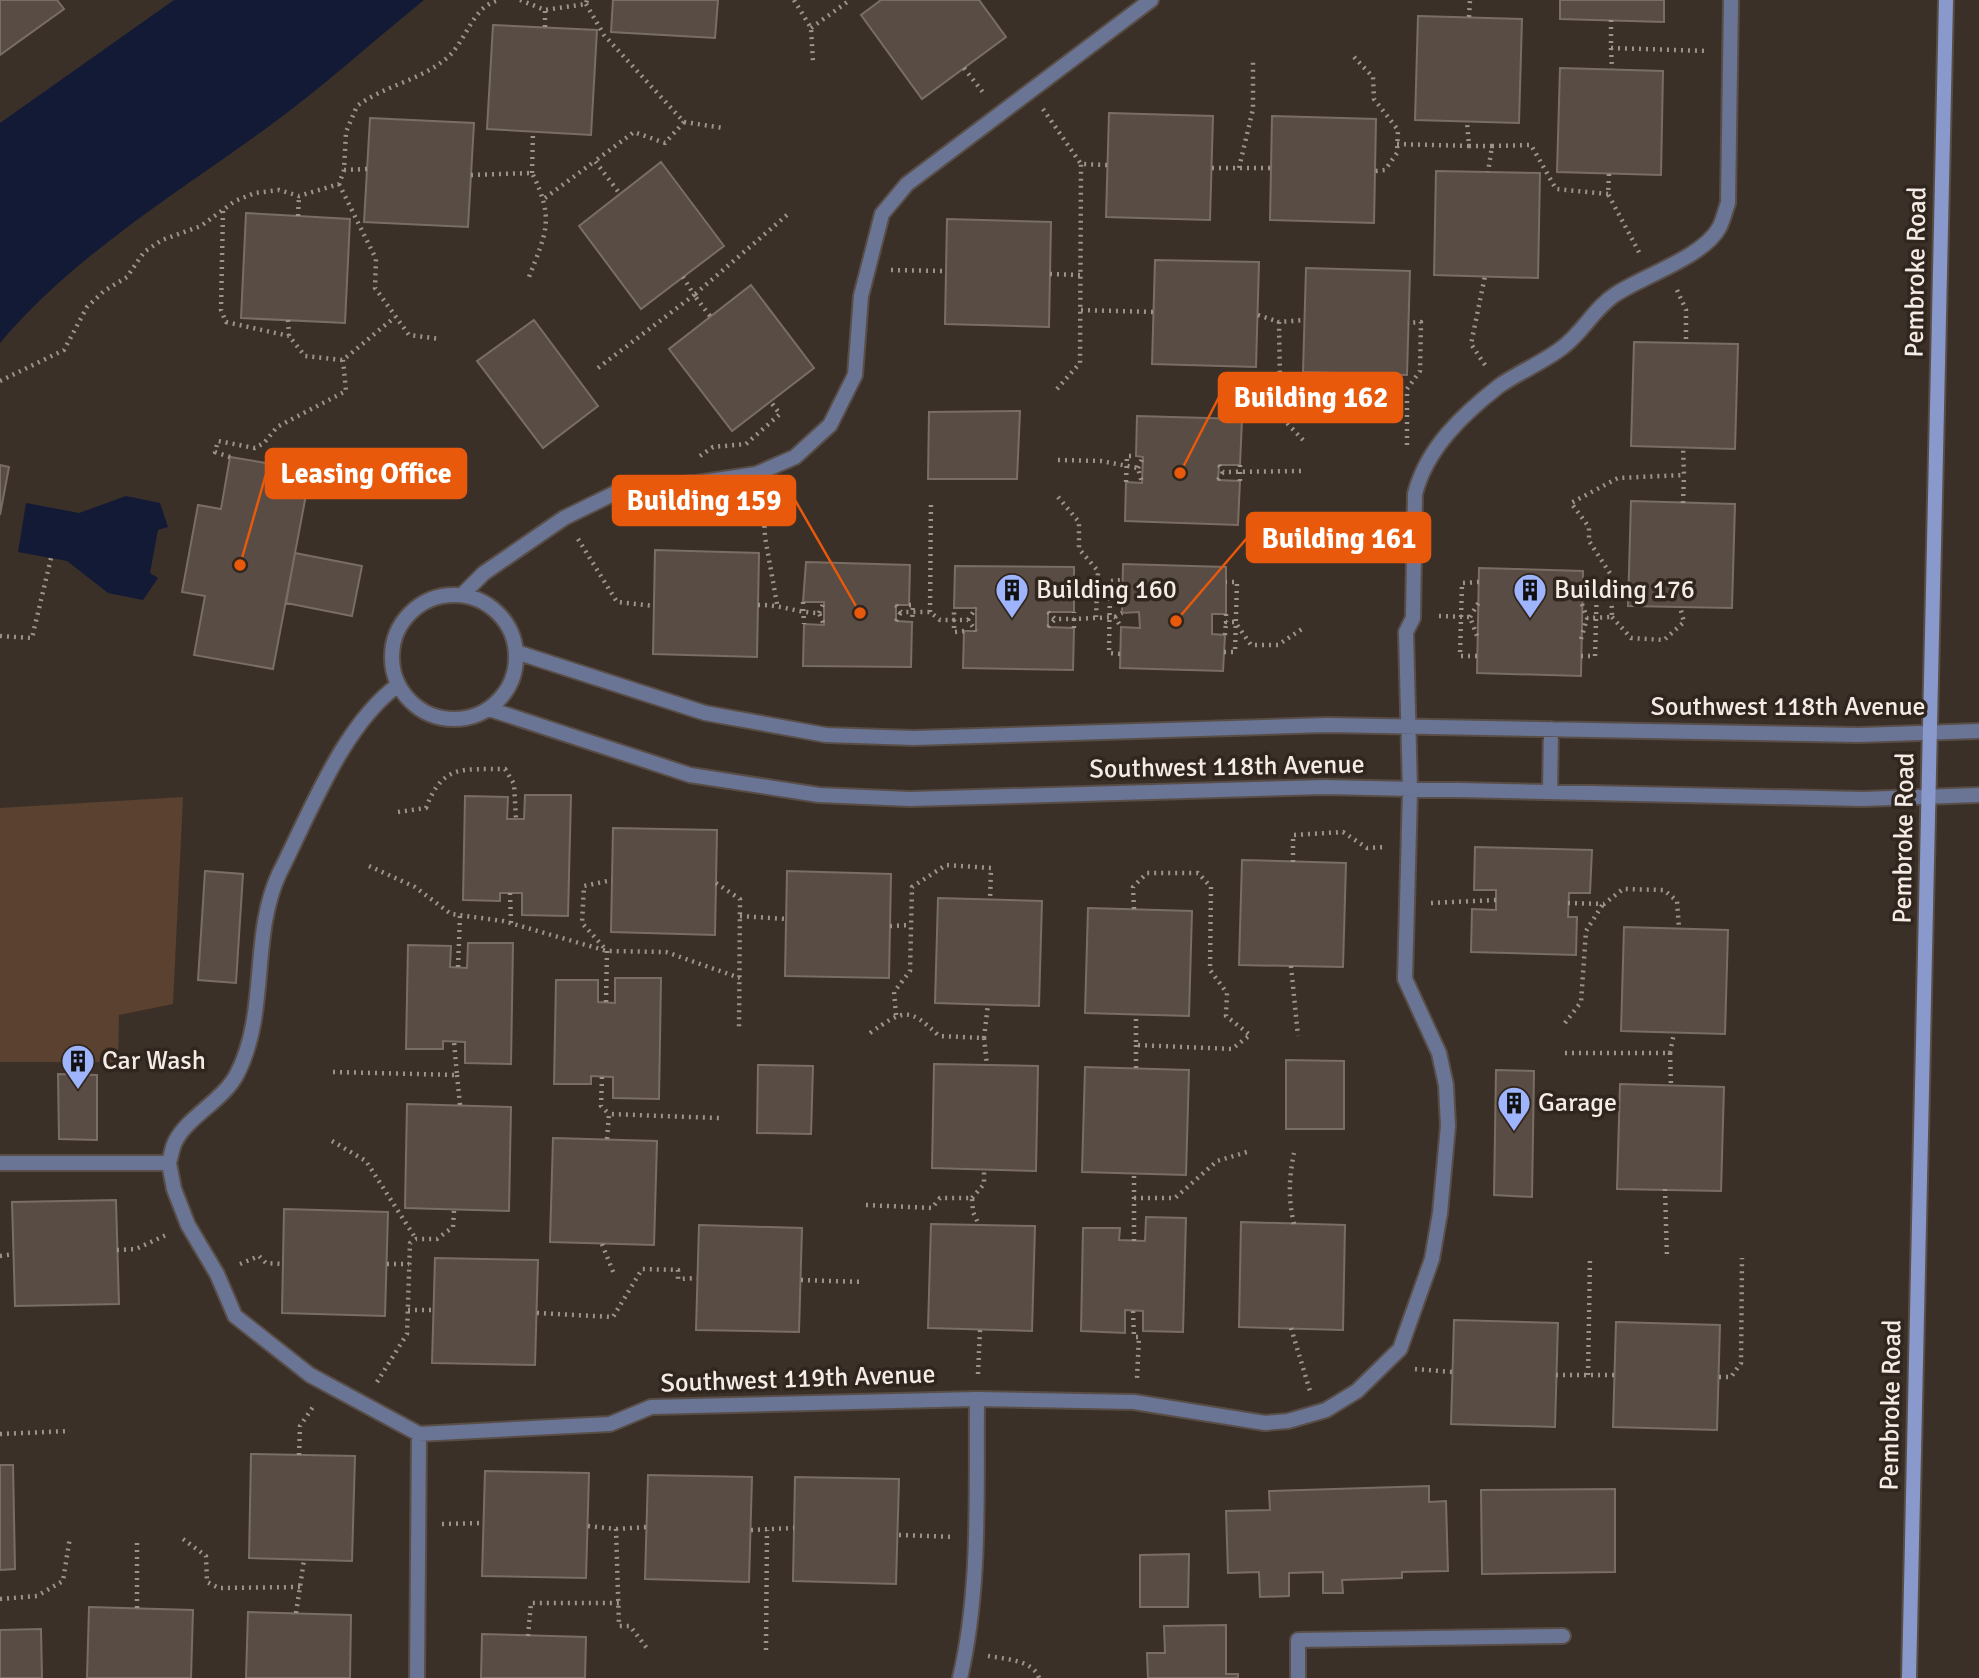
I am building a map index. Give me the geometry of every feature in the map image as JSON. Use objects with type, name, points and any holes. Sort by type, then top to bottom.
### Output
[{"type":"main road","name":"Pembroke Road","points":[[1909,1678],[1946,0]]},
{"type":"street","points":[[463,594],[484,573],[564,517],[615,494],[638,487],[697,483],[756,474],[795,457],[830,425],[855,375],[865,279],[882,214],[907,184],[1151,0]]},
{"type":"street","points":[[1400,1349],[1432,1259],[1448,1140],[1446,1085],[1439,1054],[1405,979],[1407,849],[1410,846],[1410,727],[1406,632],[1413,618],[1415,494],[1427,460],[1448,433],[1499,386],[1564,347],[1612,296],[1646,275],[1668,269],[1718,231],[1728,203],[1731,0]]},
{"type":"street","points":[[463,594],[495,609],[506,621],[516,652],[510,685],[489,709],[460,719],[438,718],[417,709],[398,685],[391,667],[392,647],[398,629],[409,612],[425,601],[443,595],[463,594]]},
{"type":"street","name":"Southwest 118th Avenue","points":[[516,652],[705,713],[826,735],[914,738],[1327,725],[1859,735],[1979,731]]},
{"type":"street","points":[[398,685],[376,701],[356,726],[279,874],[269,895],[264,916],[249,1039],[236,1075],[176,1140],[169,1163],[174,1189],[188,1225],[217,1275],[235,1316],[310,1375],[419,1434],[417,1678]]},
{"type":"street","name":"Southwest 118th Avenue","points":[[489,709],[690,775],[819,794],[910,799],[1325,788],[1863,799],[1979,795]]},
{"type":"street","points":[[1550,792],[1551,729]]},
{"type":"street","points":[[0,1163],[169,1163]]},
{"type":"street","name":"Southwest 119th Avenue","points":[[419,1434],[610,1424],[651,1407],[977,1399],[1134,1402],[1265,1423],[1288,1422],[1320,1412],[1357,1391],[1400,1349]]},
{"type":"street","points":[[960,1678],[966,1654],[975,1531],[977,1399]]},
{"type":"street","points":[[1298,1678],[1298,1640],[1563,1636]]},
{"type":"path","points":[[440,339],[409,335],[375,288],[376,259],[340,184],[344,170],[346,132],[357,106],[437,66],[452,54],[479,12],[500,0]]},
{"type":"path","points":[[520,0],[545,10],[587,2],[604,35],[684,122],[724,128]]},
{"type":"path","points":[[793,0],[811,28],[813,62]]},
{"type":"path","points":[[811,28],[850,0]]},
{"type":"path","points":[[1469,17],[1470,0]]},
{"type":"path","points":[[545,10],[545,27]]},
{"type":"path","points":[[1611,20],[1612,69]]},
{"type":"path","points":[[1611,48],[1729,52]]},
{"type":"path","points":[[1354,57],[1373,77],[1374,99],[1398,130],[1397,153],[1385,170],[1375,171]]},
{"type":"path","points":[[1239,168],[1253,109],[1253,58]]},
{"type":"path","points":[[964,68],[1000,114]]},
{"type":"path","points":[[1032,92],[1081,164],[1080,363],[1057,389]]},
{"type":"path","points":[[545,198],[634,132],[665,143],[684,122]]},
{"type":"path","points":[[1467,122],[1469,146]]},
{"type":"path","points":[[528,277],[547,230],[545,198],[532,173],[533,131]]},
{"type":"path","points":[[1397,144],[1531,145],[1556,189],[1608,194]]},
{"type":"path","points":[[1489,172],[1492,146]]},
{"type":"path","points":[[594,161],[620,194]]},
{"type":"path","points":[[1081,164],[1108,165]]},
{"type":"path","points":[[1212,168],[1271,168]]},
{"type":"path","points":[[344,170],[367,169]]},
{"type":"path","points":[[471,175],[532,173]]},
{"type":"path","points":[[1609,174],[1608,194],[1639,253],[1646,275]]},
{"type":"path","points":[[0,381],[64,350],[87,307],[104,291],[127,277],[144,253],[162,240],[201,226],[235,201],[255,193],[279,190],[299,196],[340,184]]},
{"type":"path","points":[[298,216],[299,196]]},
{"type":"path","points":[[223,211],[220,310],[226,322],[289,336]]},
{"type":"path","points":[[598,368],[694,295],[787,215]]},
{"type":"path","points":[[1668,269],[1686,310],[1686,343]]},
{"type":"path","points":[[865,279],[891,270],[946,271]]},
{"type":"path","points":[[1050,274],[1081,275]]},
{"type":"path","points":[[1486,276],[1471,344],[1499,386]]},
{"type":"path","points":[[683,277],[710,316]]},
{"type":"path","points":[[1081,310],[1153,312]]},
{"type":"path","points":[[1258,315],[1279,322],[1305,320]]},
{"type":"path","points":[[288,320],[289,336],[305,356],[344,360],[395,317]]},
{"type":"path","points":[[1279,322],[1280,383],[1286,391],[1284,420],[1303,440]]},
{"type":"path","points":[[1407,445],[1407,388],[1420,371],[1421,322],[1408,323]]},
{"type":"path","points":[[230,457],[215,452],[218,442],[255,449],[264,443],[276,427],[346,391],[344,360]]},
{"type":"path","points":[[694,459],[713,447],[746,444],[780,414],[771,401]]},
{"type":"path","points":[[1683,447],[1683,503]]},
{"type":"path","points":[[1126,482],[1127,456],[1139,456],[1138,468],[1142,483]]},
{"type":"path","points":[[1058,460],[1101,461],[1138,468]]},
{"type":"path","points":[[1219,465],[1223,472]]},
{"type":"path","points":[[1240,481],[1241,468]]},
{"type":"path","points":[[1218,480],[1223,472],[1241,468],[1303,471]]},
{"type":"path","points":[[756,474],[763,494],[765,537],[778,604]]},
{"type":"path","points":[[1680,607],[1684,622],[1664,640],[1631,638],[1612,617],[1611,575],[1589,541],[1589,527],[1571,503],[1618,478],[1684,475]]},
{"type":"path","points":[[1058,497],[1079,522],[1079,549],[1098,571],[1096,617]]},
{"type":"path","points":[[930,612],[931,500]]},
{"type":"path","points":[[564,517],[617,602],[654,606]]},
{"type":"path","points":[[0,636],[32,638],[51,558]]},
{"type":"path","points":[[1120,654],[1109,653],[1112,617],[1110,581],[1122,580]]},
{"type":"path","points":[[1224,652],[1236,652],[1237,582],[1226,582]]},
{"type":"path","points":[[1477,656],[1460,656],[1460,617],[1462,583],[1479,582]]},
{"type":"path","points":[[1581,656],[1595,656],[1597,585],[1583,586]]},
{"type":"path","points":[[803,602],[804,624]]},
{"type":"path","points":[[824,602],[819,613],[824,625]]},
{"type":"path","points":[[1470,617],[1479,602]]},
{"type":"path","points":[[758,605],[778,604],[803,613],[819,613]]},
{"type":"path","points":[[1581,639],[1587,618],[1583,604]]},
{"type":"path","points":[[909,605],[913,605],[912,622]]},
{"type":"path","points":[[896,606],[901,612]]},
{"type":"path","points":[[954,608],[954,632],[964,631]]},
{"type":"path","points":[[968,620],[976,608]]},
{"type":"path","points":[[901,612],[930,612],[940,620],[968,620]]},
{"type":"path","points":[[896,621],[901,612]]},
{"type":"path","points":[[1048,612],[1055,619],[1112,617],[1122,613]]},
{"type":"path","points":[[1074,612],[1074,628]]},
{"type":"path","points":[[1225,635],[1226,614]]},
{"type":"path","points":[[1112,617],[1121,627]]},
{"type":"path","points":[[1460,617],[1470,617]]},
{"type":"path","points":[[1470,617],[1478,636]]},
{"type":"path","points":[[1587,618],[1612,617]]},
{"type":"path","points":[[1048,627],[1055,619]]},
{"type":"path","points":[[968,620],[976,631]]},
{"type":"path","points":[[1226,622],[1235,622]]},
{"type":"path","points":[[1235,622],[1251,645],[1278,645],[1302,629]]},
{"type":"path","points":[[398,811],[426,808],[434,787],[452,771],[505,769],[514,784],[516,819]]},
{"type":"path","points":[[1293,862],[1293,835],[1343,832],[1367,848],[1410,846]]},
{"type":"path","points":[[896,1015],[894,992],[910,971],[912,887],[946,865],[991,868],[990,900]]},
{"type":"path","points":[[369,866],[415,887],[450,914],[511,923],[607,951],[666,952],[740,978]]},
{"type":"path","points":[[1134,909],[1133,887],[1146,873],[1198,873],[1211,887],[1210,970],[1227,993],[1226,1016],[1251,1035],[1232,1049],[1136,1045]]},
{"type":"path","points":[[606,1002],[607,951],[582,923],[584,886],[612,880]]},
{"type":"path","points":[[716,883],[740,899],[740,1031]]},
{"type":"path","points":[[1565,1023],[1581,1002],[1586,931],[1604,904],[1623,889],[1664,890],[1677,901],[1679,928]]},
{"type":"path","points":[[510,893],[511,923]]},
{"type":"path","points":[[1406,902],[1454,904],[1496,900]]},
{"type":"path","points":[[1569,903],[1604,904]]},
{"type":"path","points":[[458,967],[460,915]]},
{"type":"path","points":[[740,916],[786,919]]},
{"type":"path","points":[[890,926],[911,925]]},
{"type":"path","points":[[1291,966],[1298,1036]]},
{"type":"path","points":[[986,1065],[984,1038],[988,1004]]},
{"type":"path","points":[[1136,1014],[1136,1069]]},
{"type":"path","points":[[870,1034],[896,1015],[918,1016],[939,1036],[984,1038]]},
{"type":"path","points":[[1671,1085],[1670,1053],[1674,1033]]},
{"type":"path","points":[[454,1042],[460,1105]]},
{"type":"path","points":[[1565,1052],[1670,1053]]},
{"type":"path","points":[[333,1072],[457,1075]]},
{"type":"path","points":[[602,1077],[601,1106],[609,1114],[719,1118]]},
{"type":"path","points":[[607,1139],[609,1114]]},
{"type":"path","points":[[332,1141],[366,1161],[415,1239]]},
{"type":"path","points":[[1134,1198],[1175,1198],[1217,1161],[1250,1152]]},
{"type":"path","points":[[1294,1153],[1290,1208],[1294,1224]]},
{"type":"path","points":[[979,1225],[973,1212],[972,1198],[984,1184],[984,1170]]},
{"type":"path","points":[[1134,1173],[1134,1241]]},
{"type":"path","points":[[1665,1189],[1667,1258]]},
{"type":"path","points":[[866,1205],[932,1208],[940,1198],[972,1198]]},
{"type":"path","points":[[363,1404],[407,1334],[410,1243],[415,1239],[437,1238],[453,1227],[454,1210]]},
{"type":"path","points":[[117,1250],[136,1249],[188,1225]]},
{"type":"path","points":[[602,1244],[614,1274]]},
{"type":"path","points":[[0,1256],[14,1254]]},
{"type":"path","points":[[217,1275],[259,1256],[266,1263],[282,1265]]},
{"type":"path","points":[[1588,1375],[1590,1258]]},
{"type":"path","points":[[1718,1377],[1731,1377],[1741,1363],[1742,1258]]},
{"type":"path","points":[[387,1264],[409,1264]]},
{"type":"path","points":[[537,1313],[613,1317],[642,1269],[678,1270],[678,1279],[697,1278]]},
{"type":"path","points":[[801,1280],[863,1282]]},
{"type":"path","points":[[408,1310],[433,1310]]},
{"type":"path","points":[[1133,1311],[1134,1337],[1139,1337],[1134,1402]]},
{"type":"path","points":[[1290,1328],[1311,1395],[1320,1412]]},
{"type":"path","points":[[977,1399],[980,1330]]},
{"type":"path","points":[[1400,1349],[1415,1370],[1452,1372]]},
{"type":"path","points":[[1556,1375],[1615,1375]]},
{"type":"path","points":[[299,1455],[300,1426],[328,1385]]},
{"type":"path","points":[[0,1434],[70,1431]]},
{"type":"path","points":[[417,1525],[483,1523]]},
{"type":"path","points":[[588,1526],[647,1527]]},
{"type":"path","points":[[616,1528],[619,1626],[630,1626],[649,1651]]},
{"type":"path","points":[[751,1530],[794,1528]]},
{"type":"path","points":[[766,1650],[767,1530]]},
{"type":"path","points":[[898,1535],[955,1537],[975,1531]]},
{"type":"path","points":[[0,1599],[37,1596],[63,1581],[70,1536]]},
{"type":"path","points":[[137,1538],[137,1608]]},
{"type":"path","points":[[183,1539],[206,1556],[206,1582],[219,1588],[300,1587]]},
{"type":"path","points":[[296,1613],[304,1560]]},
{"type":"path","points":[[528,1636],[531,1603],[620,1603]]},
{"type":"path","points":[[966,1654],[1024,1663],[1038,1673],[1039,1678]]},
{"type":"shaded area","points":[[183,797],[173,1004],[119,1015],[118,1062],[0,1062],[0,808]]},
{"type":"water","points":[[174,0],[424,0],[288,112],[162,201],[93,254],[29,311],[0,343],[0,123]]},
{"type":"water","points":[[126,496],[160,503],[168,527],[158,530],[150,573],[158,578],[143,600],[108,593],[67,561],[18,552],[26,503],[79,513]]},
{"type":"building","points":[[0,0],[57,0],[64,9],[0,55]]},
{"type":"building","points":[[613,0],[718,0],[715,38],[611,32]]},
{"type":"building","points":[[881,0],[979,0],[1006,37],[922,99],[861,15]]},
{"type":"building","points":[[1560,0],[1664,0],[1664,22],[1560,19]]},
{"type":"building","points":[[1418,16],[1522,19],[1519,123],[1415,120]]},
{"type":"building","points":[[493,25],[597,30],[591,135],[487,129]]},
{"type":"building","points":[[1560,68],[1663,71],[1661,175],[1557,172]]},
{"type":"building","points":[[1109,113],[1213,116],[1210,220],[1106,217]]},
{"type":"building","points":[[1272,116],[1376,119],[1374,223],[1270,220]]},
{"type":"building","points":[[370,118],[474,123],[468,227],[364,222]]},
{"type":"building","points":[[661,162],[724,246],[641,309],[579,226]]},
{"type":"building","points":[[1436,171],[1540,173],[1538,278],[1434,275]]},
{"type":"building","points":[[246,213],[350,219],[345,323],[241,318]]},
{"type":"building","points":[[947,219],[1051,222],[1049,327],[945,324]]},
{"type":"building","points":[[1155,260],[1259,262],[1256,367],[1152,364]]},
{"type":"building","points":[[1306,268],[1410,271],[1407,375],[1303,372]]},
{"type":"building","points":[[751,285],[814,368],[732,431],[669,349]]},
{"type":"building","points":[[534,320],[598,406],[543,448],[477,361]]},
{"type":"building","points":[[1634,342],[1738,344],[1735,449],[1631,446]]},
{"type":"building","points":[[1020,411],[1017,479],[928,479],[929,412]]},
{"type":"building","points":[[1137,416],[1242,419],[1240,465],[1219,465],[1218,480],[1240,481],[1238,525],[1125,521],[1126,482],[1142,483],[1143,457],[1136,456]]},
{"type":"building","points":[[274,450],[313,458],[273,669],[194,655],[205,596],[182,592],[198,505],[221,509],[230,457],[272,464]]},
{"type":"building","points":[[0,465],[9,467],[0,515]]},
{"type":"building","points":[[1631,501],[1735,504],[1732,608],[1628,606]]},
{"type":"building","points":[[655,550],[759,553],[757,657],[653,654]]},
{"type":"building","points":[[295,553],[362,566],[352,616],[286,603]]},
{"type":"building","points":[[806,562],[910,565],[909,605],[896,605],[896,621],[912,622],[911,667],[803,666],[804,624],[824,625],[824,602],[803,602]]},
{"type":"building","points":[[1123,564],[1226,567],[1226,614],[1212,614],[1212,634],[1225,635],[1223,671],[1120,668],[1121,627],[1140,628],[1139,612],[1122,613]]},
{"type":"building","name":"Building 160","points":[[955,566],[1074,567],[1074,612],[1048,612],[1048,627],[1074,628],[1073,670],[963,668],[964,631],[976,631],[976,608],[954,608]]},
{"type":"building","name":"Building 176","points":[[1479,568],[1583,571],[1581,676],[1477,673]]},
{"type":"building","points":[[525,795],[571,795],[568,916],[522,915],[522,893],[500,893],[500,901],[463,900],[465,796],[508,797],[507,819],[524,819]]},
{"type":"building","points":[[613,828],[717,830],[715,935],[611,932]]},
{"type":"building","points":[[1475,847],[1592,850],[1590,893],[1569,893],[1568,917],[1577,917],[1576,955],[1471,952],[1472,909],[1496,910],[1496,890],[1474,890]]},
{"type":"building","points":[[1242,860],[1346,863],[1343,967],[1239,965]]},
{"type":"building","points":[[205,871],[243,874],[236,983],[198,980]]},
{"type":"building","points":[[787,871],[891,874],[889,978],[785,976]]},
{"type":"building","points":[[938,898],[1042,901],[1039,1006],[935,1003]]},
{"type":"building","points":[[1088,908],[1192,911],[1189,1016],[1085,1013]]},
{"type":"building","points":[[1624,927],[1728,930],[1725,1034],[1621,1031]]},
{"type":"building","points":[[468,943],[513,943],[511,1064],[465,1063],[465,1042],[443,1041],[443,1049],[406,1049],[408,945],[451,946],[450,967],[467,968]]},
{"type":"building","points":[[615,978],[661,978],[659,1099],[613,1098],[613,1077],[591,1076],[591,1084],[554,1084],[556,980],[598,980],[598,1002],[615,1003]]},
{"type":"building","points":[[1286,1060],[1344,1061],[1344,1129],[1286,1129]]},
{"type":"building","points":[[934,1064],[1038,1066],[1036,1171],[932,1168]]},
{"type":"building","points":[[758,1065],[813,1066],[811,1134],[757,1133]]},
{"type":"building","points":[[1085,1067],[1189,1070],[1186,1175],[1082,1172]]},
{"type":"building","name":"Garage","points":[[1496,1070],[1534,1071],[1532,1197],[1494,1195]]},
{"type":"building","name":"Car Wash","points":[[58,1074],[97,1075],[97,1140],[59,1139]]},
{"type":"building","points":[[1620,1084],[1724,1087],[1721,1191],[1617,1189]]},
{"type":"building","points":[[407,1104],[511,1107],[509,1211],[405,1208]]},
{"type":"building","points":[[553,1138],[657,1141],[654,1245],[550,1242]]},
{"type":"building","points":[[116,1200],[119,1304],[15,1306],[12,1202]]},
{"type":"building","points":[[284,1209],[388,1212],[385,1316],[282,1313]]},
{"type":"building","points":[[1146,1217],[1186,1218],[1183,1332],[1143,1331],[1143,1311],[1125,1310],[1125,1333],[1081,1331],[1083,1228],[1120,1228],[1119,1240],[1145,1241]]},
{"type":"building","points":[[1241,1222],[1345,1225],[1343,1330],[1239,1327]]},
{"type":"building","points":[[931,1224],[1035,1226],[1032,1331],[928,1328]]},
{"type":"building","points":[[699,1225],[802,1228],[799,1332],[696,1330]]},
{"type":"building","points":[[435,1258],[538,1260],[535,1365],[432,1363]]},
{"type":"building","points":[[1454,1320],[1558,1323],[1555,1427],[1451,1424]]},
{"type":"building","points":[[1616,1322],[1720,1325],[1717,1430],[1613,1427]]},
{"type":"building","points":[[251,1454],[355,1456],[352,1561],[249,1558]]},
{"type":"building","points":[[0,1465],[13,1465],[15,1569],[0,1570]]},
{"type":"building","points":[[485,1471],[589,1473],[586,1578],[482,1576]]},
{"type":"building","points":[[648,1475],[752,1477],[749,1582],[645,1579]]},
{"type":"building","points":[[795,1477],[899,1479],[896,1584],[793,1581]]},
{"type":"building","points":[[1429,1486],[1429,1502],[1446,1501],[1448,1571],[1402,1572],[1402,1578],[1342,1580],[1343,1593],[1323,1593],[1323,1572],[1289,1573],[1289,1596],[1260,1597],[1259,1572],[1228,1573],[1226,1511],[1270,1510],[1269,1491]]},
{"type":"building","points":[[1615,1489],[1615,1572],[1482,1574],[1481,1490]]},
{"type":"building","points":[[1189,1554],[1188,1607],[1140,1607],[1140,1555]]},
{"type":"building","points":[[89,1607],[193,1610],[191,1678],[87,1678]]},
{"type":"building","points":[[248,1612],[351,1615],[350,1678],[246,1678]]},
{"type":"building","points":[[1226,1625],[1226,1674],[1238,1674],[1238,1678],[1148,1678],[1147,1653],[1165,1653],[1164,1626]]},
{"type":"building","points":[[41,1629],[42,1678],[0,1678],[0,1630]]},
{"type":"building","points":[[482,1634],[586,1637],[585,1678],[481,1678]]},
{"type":"place","name":"Building 162","points":[[1180,473]]},
{"type":"place","name":"Leasing Office","points":[[240,565]]},
{"type":"place","name":"Building 159","points":[[860,613]]},
{"type":"place","name":"Building 160","points":[[1012,620]]},
{"type":"place","name":"Building 176","points":[[1530,620]]},
{"type":"place","name":"Building 161","points":[[1176,621]]},
{"type":"place","name":"Car Wash","points":[[78,1091]]},
{"type":"place","name":"Garage","points":[[1514,1133]]}]
